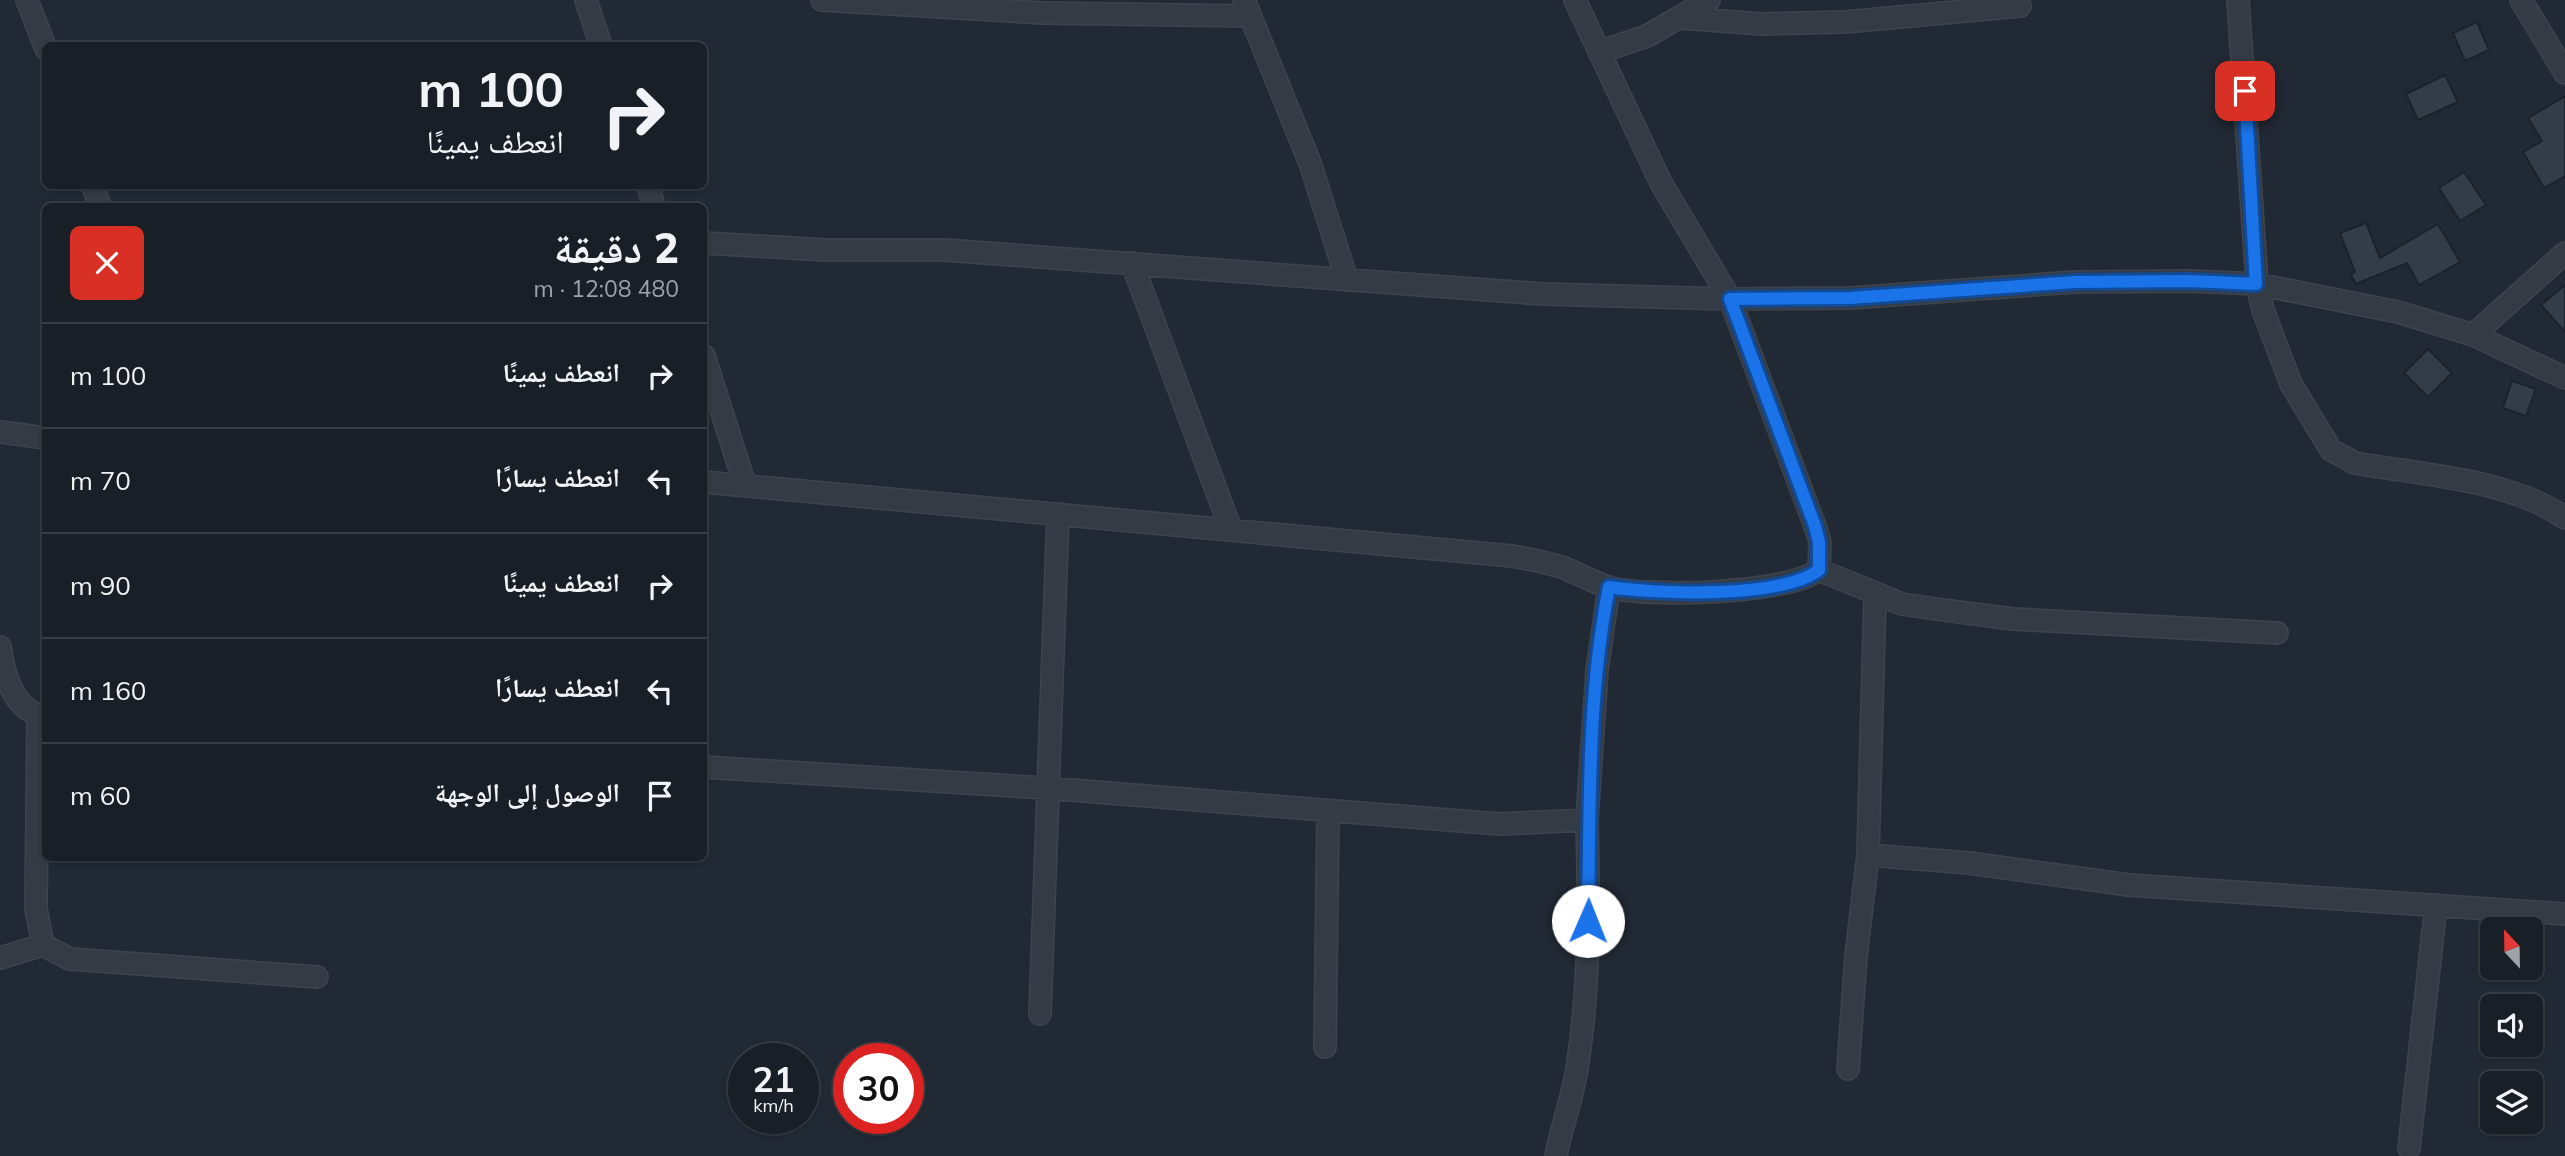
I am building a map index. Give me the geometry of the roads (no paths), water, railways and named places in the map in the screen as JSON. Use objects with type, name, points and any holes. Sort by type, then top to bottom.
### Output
[{"type":"street","points":[[27,0],[43,42]]},
{"type":"street","points":[[586,0],[600,42]]},
{"type":"street","points":[[822,0],[1039,7],[1247,8],[1310,163],[1347,280]]},
{"type":"street","points":[[1575,0],[1661,183],[1730,299],[1815,526],[1819,542],[1819,570]]},
{"type":"street","points":[[1599,52],[1647,36],[1709,0]]},
{"type":"street","points":[[2238,0],[2256,284],[2287,377],[2327,444],[2337,456],[2355,463],[2515,494],[2543,504],[2565,518]]},
{"type":"street","points":[[2521,0],[2565,73]]},
{"type":"street","points":[[1680,18],[1762,24],[1844,22],[2020,6]]},
{"type":"street","points":[[707,243],[826,250],[946,250],[1543,294],[1730,299],[1850,298],[2075,282],[2189,281],[2256,284],[2398,312],[2473,335],[2565,378]]},
{"type":"street","points":[[2473,335],[2565,253]]},
{"type":"street","points":[[1132,263],[1231,530]]},
{"type":"street","points":[[707,365],[746,485]]},
{"type":"street","points":[[0,432],[42,437]]},
{"type":"street","points":[[707,482],[1512,556],[1563,568],[1609,587],[1648,592],[1767,587],[1796,582],[1819,570]]},
{"type":"street","points":[[1040,1014],[1046,788],[1058,514]]},
{"type":"street","points":[[1819,570],[1902,604],[2013,619],[2277,633]]},
{"type":"street","points":[[1556,1156],[1578,1062],[1585,993],[1587,820],[1597,670],[1609,587]]},
{"type":"street","points":[[1848,1069],[1856,956],[1868,855],[1875,594]]},
{"type":"street","points":[[0,647],[11,692],[42,715],[36,909],[43,946]]},
{"type":"street","points":[[707,767],[1046,788],[1499,824],[1587,820]]},
{"type":"street","points":[[1325,1047],[1328,812]]},
{"type":"street","points":[[1868,855],[1969,863],[2129,886],[2565,914]]},
{"type":"street","points":[[2409,1148],[2436,905]]},
{"type":"street","points":[[0,958],[43,946],[70,959],[317,977]]}]
